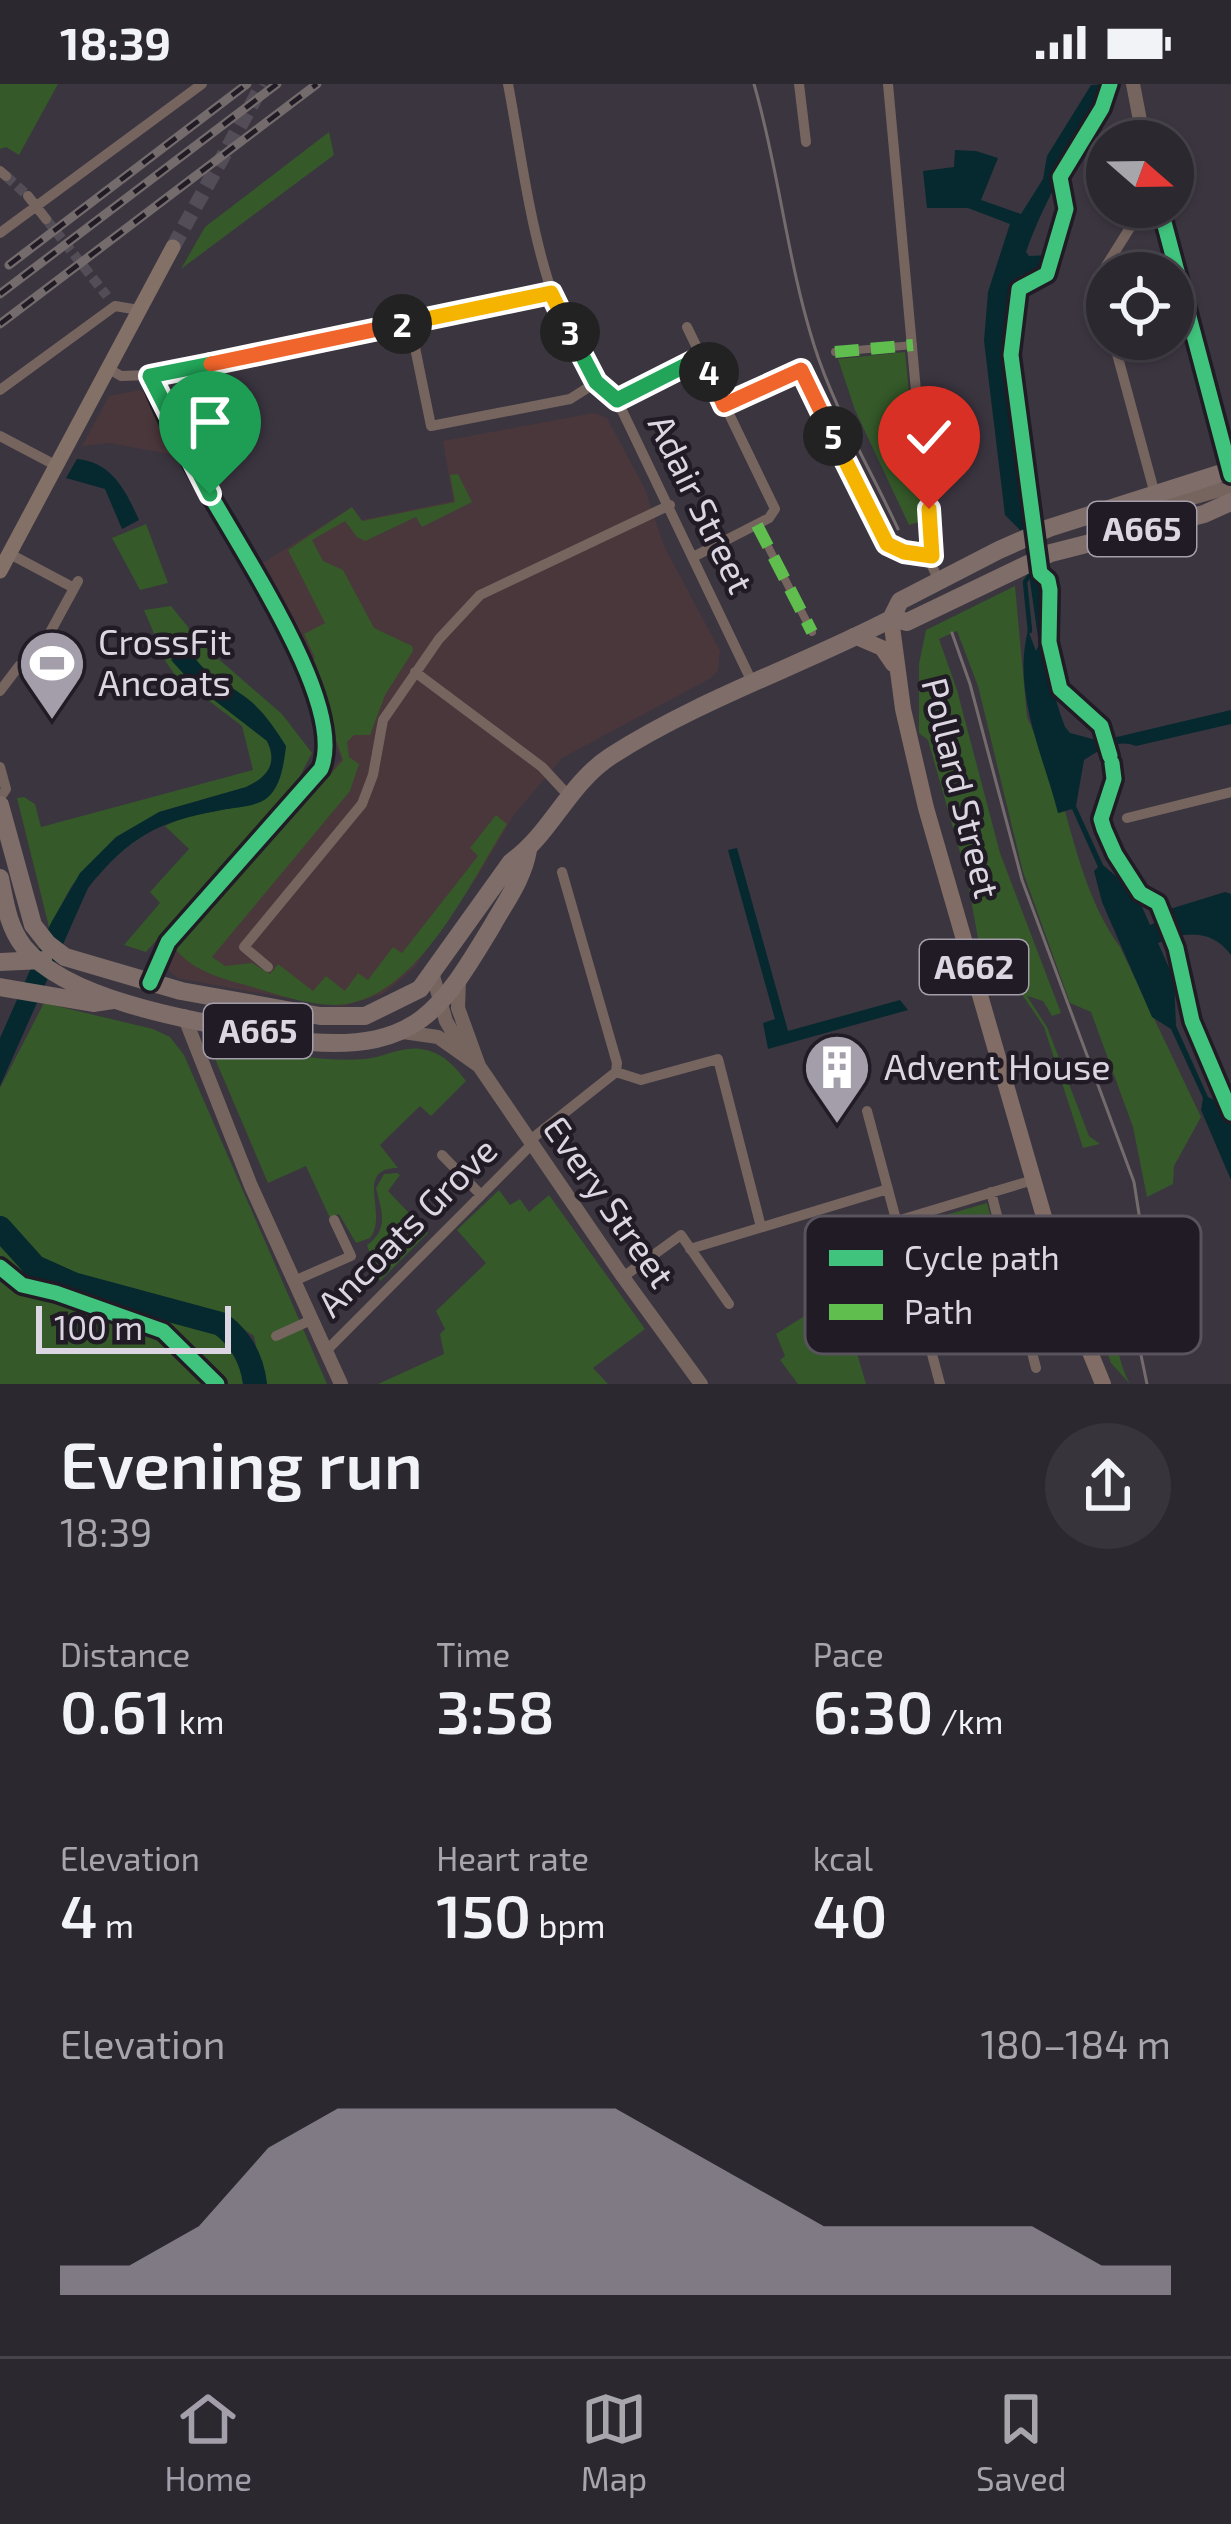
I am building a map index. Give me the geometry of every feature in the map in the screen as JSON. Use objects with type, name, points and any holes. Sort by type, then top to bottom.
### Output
[{"type":"highway","name":"A665","points":[[892,619],[899,602],[999,550],[1065,523],[1231,477]]},
{"type":"highway","name":"A665","points":[[10,924],[38,960],[270,1009],[347,1018],[381,1011],[410,997],[433,976],[511,862],[528,850],[568,795],[608,758],[854,636],[892,619],[908,622],[1052,553],[1204,514],[1231,502]]},
{"type":"highway","name":"A665","points":[[0,801],[33,925],[66,965],[113,1000]]},
{"type":"highway","name":"A665","points":[[0,987],[92,1003],[113,1000],[339,1044],[376,1042],[448,1006],[525,871],[528,850]]},
{"type":"highway","points":[[0,878],[10,924],[0,950]]},
{"type":"highway","points":[[0,962],[38,960]]},
{"type":"highway","points":[[410,997],[448,1006]]},
{"type":"main road","points":[[0,571],[173,247]]},
{"type":"main road","name":"Pollard Street","points":[[892,619],[897,670],[926,808],[1044,1216]]},
{"type":"main road","points":[[854,636],[882,648],[897,670]]},
{"type":"main road","name":"Pollard Street","points":[[1091,1354],[1103,1384]]},
{"type":"street","points":[[0,233],[32,201],[202,84]]},
{"type":"street","name":"Adair Street","points":[[508,84],[551,293],[596,382],[617,400],[753,684]]},
{"type":"street","points":[[799,84],[806,142]]},
{"type":"street","points":[[889,84],[932,556],[938,579]]},
{"type":"street","points":[[1132,84],[1140,120]]},
{"type":"street","points":[[32,201],[46,219]]},
{"type":"street","points":[[1166,228],[1231,477]]},
{"type":"street","points":[[109,369],[121,376],[150,376],[551,293]]},
{"type":"street","points":[[908,302],[922,300]]},
{"type":"street","points":[[0,390],[111,301],[139,310]]},
{"type":"street","points":[[410,322],[431,426],[565,400],[596,382]]},
{"type":"street","points":[[687,327],[774,513],[695,556]]},
{"type":"street","points":[[835,352],[913,345]]},
{"type":"street","points":[[617,400],[702,357]]},
{"type":"street","points":[[1119,360],[1153,487]]},
{"type":"street","points":[[724,405],[801,370],[884,540],[904,552],[932,556]]},
{"type":"street","points":[[150,376],[296,649],[328,747],[321,770],[168,942],[150,983]]},
{"type":"street","points":[[0,436],[57,466]]},
{"type":"street","points":[[268,967],[239,952],[362,804],[373,775],[383,720],[458,615],[480,595],[670,506]]},
{"type":"street","points":[[758,525],[812,632]]},
{"type":"street","points":[[0,691],[41,649],[76,584],[10,554]]},
{"type":"street","points":[[415,672],[542,767],[568,795]]},
{"type":"street","points":[[0,767],[6,789],[0,801]]},
{"type":"street","points":[[1127,818],[1231,792]]},
{"type":"street","points":[[562,872],[616,1072],[641,1080],[718,1059],[761,1227]]},
{"type":"street","name":"Every Street","points":[[433,976],[473,1061],[701,1384]]},
{"type":"street","points":[[184,1016],[251,1186],[341,1384]]},
{"type":"street","points":[[404,1032],[438,1037],[473,1061]]},
{"type":"street","name":"Ancoats Grove","points":[[326,1351],[530,1143],[616,1072]]},
{"type":"street","points":[[866,1111],[896,1216]]},
{"type":"street","points":[[442,1155],[481,1195]]},
{"type":"street","points":[[913,1216],[1033,1180]]},
{"type":"street","points":[[690,1249],[889,1189]]},
{"type":"street","points":[[991,1192],[997,1216]]},
{"type":"street","points":[[294,1281],[351,1256],[334,1220]]},
{"type":"street","points":[[623,1277],[681,1235],[729,1304]]},
{"type":"street","points":[[275,1336],[311,1320]]},
{"type":"street","points":[[932,1354],[940,1384]]},
{"type":"street","points":[[1032,1354],[1036,1368]]},
{"type":"shaded area","points":[[1107,84],[1026,252],[1029,256],[1052,255],[1046,271],[1021,275],[1012,295],[1008,322],[1011,389],[1031,509],[1045,647],[1065,727],[1070,733],[1100,741],[1231,710],[1231,724],[1136,746],[1115,744],[1096,752],[1084,760],[1076,806],[1103,865],[1136,893],[1150,925],[1171,916],[1170,909],[1231,894],[1231,955],[1215,940],[1198,935],[1158,943],[1174,979],[1176,1026],[1208,1097],[1221,1103],[1231,1124],[1231,1180],[1201,1110],[1203,1098],[1171,1029],[1152,1017],[1102,902],[1094,871],[1098,867],[1072,809],[1058,813],[1031,723],[1024,677],[1028,630],[1036,651],[1039,644],[1023,533],[1005,515],[984,341],[988,292],[1010,224],[968,208],[927,208],[923,171],[954,167],[955,150],[976,151],[998,158],[981,200],[1021,214],[1043,179],[1047,156],[1091,85]]},
{"type":"shaded area","points":[[140,390],[175,455],[108,443],[82,446],[109,396]]},
{"type":"shaded area","points":[[594,413],[607,418],[645,489],[664,546],[720,651],[718,670],[562,758],[514,815],[414,968],[383,994],[344,1006],[325,1005],[177,978],[169,971],[172,952],[341,759],[298,634],[261,564],[352,507],[362,520],[453,501],[443,441]]},
{"type":"shaded area","points":[[77,459],[109,472],[139,520],[122,529],[105,489],[66,478]]},
{"type":"shaded area","points":[[190,650],[206,670],[255,705],[277,732],[286,746],[279,781],[257,803],[200,814],[146,834],[103,870],[88,888],[0,1086],[0,1038],[51,923],[80,873],[116,837],[159,812],[246,787],[269,768],[267,741],[192,683],[171,660]]},
{"type":"shaded area","points":[[737,848],[788,1031],[900,1000],[908,1010],[768,1049],[763,1023],[775,1019],[728,850]]},
{"type":"green space","points":[[0,84],[58,84],[19,155],[6,147],[0,149]]},
{"type":"green space","points":[[329,132],[334,155],[181,269],[205,227]]},
{"type":"green space","points":[[905,352],[922,521],[909,525],[855,410],[838,359]]},
{"type":"green space","points":[[458,474],[472,502],[422,527],[416,517],[365,541],[345,521],[312,540],[323,561],[343,570],[374,628],[412,646],[413,651],[385,695],[370,735],[354,735],[347,742],[349,757],[359,764],[350,791],[212,957],[225,966],[252,963],[270,974],[278,964],[313,991],[326,976],[345,991],[358,973],[368,980],[393,947],[402,953],[478,856],[470,848],[496,815],[507,824],[420,958],[373,996],[346,1004],[316,1003],[205,971],[175,949],[343,760],[304,634],[325,623],[288,550],[352,507],[362,521],[455,502],[450,475]]},
{"type":"green space","points":[[146,524],[168,583],[140,590],[112,538]]},
{"type":"green space","points":[[1015,586],[1027,717],[1043,753],[1059,813],[1065,811],[1093,899],[1201,1117],[1174,1166],[1173,1184],[1147,1197],[1133,1127],[1091,1012],[1070,1003],[1023,872],[978,686],[957,631],[939,639],[1000,853],[1061,1013],[1052,1016],[1043,1001],[1027,996],[1047,1027],[1089,1136],[1100,1144],[1083,1148],[1044,1027],[1021,993],[987,989],[967,877],[928,740],[919,733],[919,664],[926,630]]},
{"type":"green space","points":[[171,606],[188,627],[195,646],[200,643],[282,714],[312,753],[298,780],[146,952],[124,945],[160,903],[150,892],[189,849],[165,826],[184,817],[256,803],[286,746],[198,666],[172,660],[267,741],[269,768],[247,787],[159,812],[72,885],[49,927],[17,798],[35,804],[41,827],[253,770],[242,726],[175,675],[166,662],[144,610]]},
{"type":"green space","points":[[44,1003],[153,1029],[170,1037],[184,1055],[327,1384],[263,1384],[254,1336],[201,1309],[83,1279],[56,1267],[27,1248],[0,1216],[0,1088]]},
{"type":"green space","points":[[232,1043],[332,1059],[365,1059],[421,1049],[447,1060],[466,1081],[431,1116],[420,1106],[380,1145],[398,1168],[377,1176],[375,1228],[370,1238],[356,1243],[339,1214],[330,1218],[306,1166],[268,1183],[216,1061],[216,1051]]},
{"type":"green space","points":[[397,1173],[388,1191],[428,1233],[380,1281],[367,1245],[381,1226],[376,1188],[384,1174]]},
{"type":"green space","points":[[499,1190],[510,1205],[520,1199],[529,1212],[549,1195],[645,1329],[593,1368],[608,1384],[378,1384],[444,1354],[440,1334],[445,1329],[436,1311],[486,1263],[457,1230]]},
{"type":"green space","points":[[987,1203],[991,1216],[942,1216]]},
{"type":"green space","points":[[0,1246],[33,1276],[202,1323],[231,1343],[246,1384],[0,1384]]},
{"type":"green space","points":[[805,1316],[805,1354],[857,1354],[866,1384],[798,1384],[780,1360],[785,1356],[776,1334]]},
{"type":"green space","points":[[1108,1354],[1119,1354],[1130,1384]]},
{"type":"waterway","points":[[1005,421],[1023,419]]},
{"type":"waterway","points":[[1030,631],[1025,582],[1031,573]]},
{"type":"waterway","points":[[0,1228],[35,1267],[73,1284],[221,1324],[244,1350],[255,1384]]},
{"type":"tunnel","points":[[173,247],[263,84]]},
{"type":"tunnel","points":[[6,176],[28,196]]},
{"type":"tunnel","points":[[46,219],[107,296]]},
{"type":"tram line","points":[[754,84],[814,345],[898,529]]},
{"type":"tram line","points":[[952,633],[1022,880],[1134,1182],[1139,1216]]},
{"type":"tram line","points":[[1141,1354],[1147,1384]]},
{"type":"railway","points":[[9,265],[247,84]]},
{"type":"railway","points":[[0,294],[277,84]]},
{"type":"railway","points":[[0,324],[317,84]]},
{"type":"marked path","points":[[835,352],[913,345]]},
{"type":"marked path","points":[[724,405],[801,370]]},
{"type":"marked path","points":[[757,525],[812,632]]},
{"type":"cycle path","points":[[1110,84],[1102,108],[1060,177],[1066,209],[1047,274],[1019,289],[1011,355],[1040,573],[1050,590],[1049,642],[1060,689],[1101,726],[1110,756]]},
{"type":"cycle path","points":[[1166,228],[1231,475]]},
{"type":"cycle path","points":[[150,375],[166,415],[288,632],[312,685],[324,732],[321,769],[168,942],[150,983]]},
{"type":"cycle path","points":[[1112,763],[1114,779],[1101,819],[1104,829],[1140,893],[1158,903],[1176,948],[1192,1021],[1231,1113]]},
{"type":"cycle path","points":[[0,1267],[22,1285],[163,1331],[217,1384]]},
{"type":"place","name":"CrossFit Ancoats","points":[[52,722]]},
{"type":"place","name":"Advent House","points":[[837,1126]]},
{"type":"route","points":[[210,494],[150,376],[551,293],[596,382],[617,400],[702,357],[724,405],[801,370],[887,544],[932,556],[929,509]]}]
